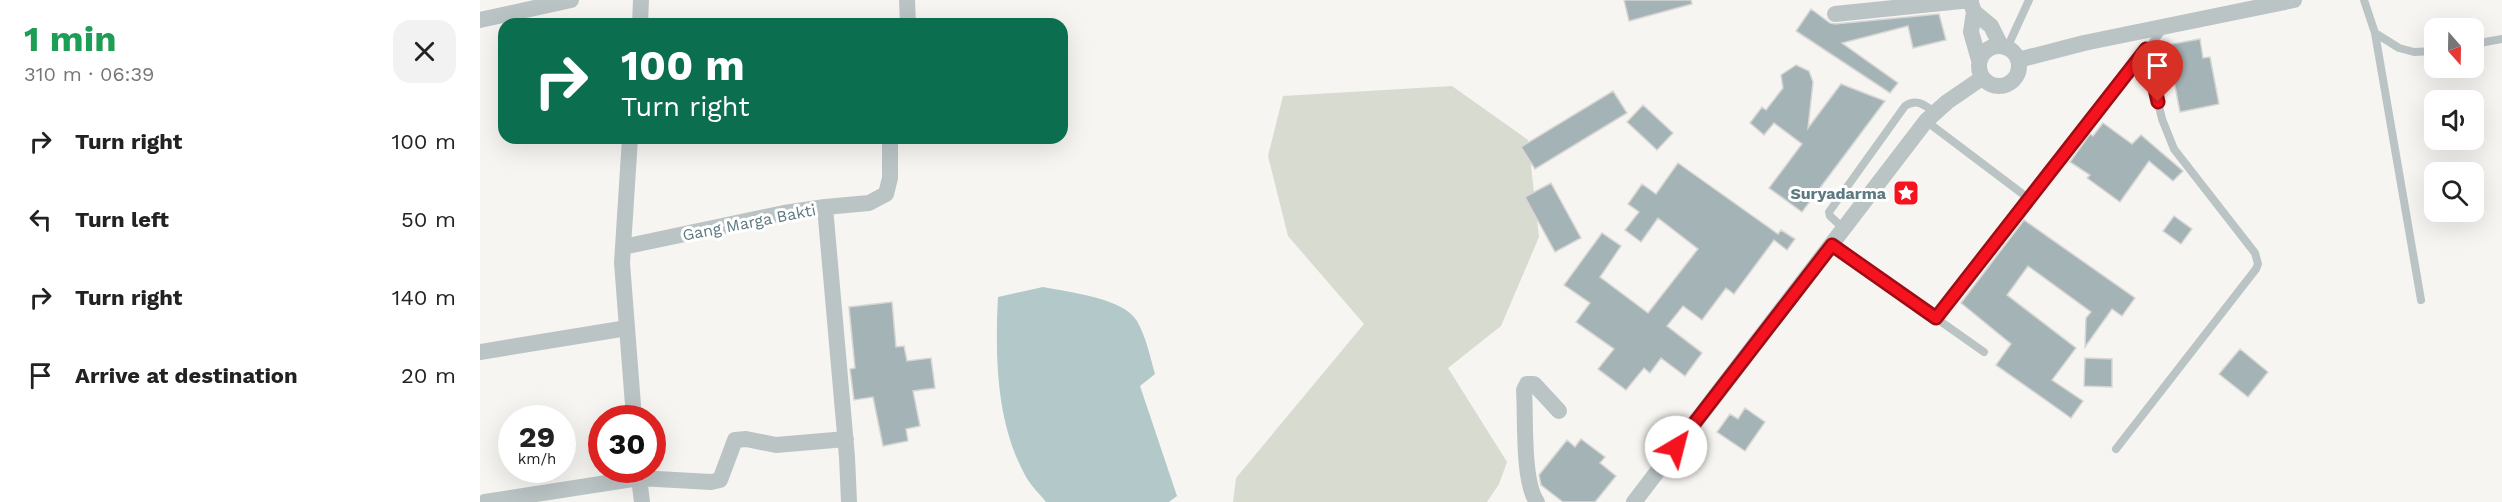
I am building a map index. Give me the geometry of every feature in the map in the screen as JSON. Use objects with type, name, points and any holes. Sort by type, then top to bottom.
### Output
[{"type":"street","points":[[480,20],[571,0]]},
{"type":"street","points":[[640,18],[641,0]]},
{"type":"street","points":[[908,0],[908,18]]},
{"type":"street","points":[[2018,60],[2165,26],[2294,0]]},
{"type":"street","points":[[1972,4],[1991,26],[2004,47]]},
{"type":"street","points":[[1835,14],[1972,4]]},
{"type":"street","points":[[1972,4],[1971,32],[1982,78],[1993,86],[2008,85],[2018,74],[2018,60],[2013,51],[2004,47],[1990,47],[1979,60]]},
{"type":"street","points":[[1634,502],[1931,116],[1982,78]]},
{"type":"street","points":[[630,144],[623,247],[633,405]]},
{"type":"street","points":[[825,207],[869,202],[885,194],[890,178],[890,144]]},
{"type":"street","name":"Gang Marga Bakti","points":[[623,247],[784,213],[825,207],[846,439],[849,502]]},
{"type":"street","points":[[480,352],[627,328]]},
{"type":"street","points":[[1537,502],[1532,495],[1528,478],[1524,390],[1527,384],[1534,384],[1558,411]]},
{"type":"street","points":[[666,477],[715,482],[720,480],[732,443],[741,438],[776,445],[846,439]]},
{"type":"street","points":[[485,502],[590,483]]},
{"type":"street","points":[[640,483],[642,502]]},
{"type":"lane","points":[[2004,47],[2029,0]]},
{"type":"lane","points":[[2364,0],[2375,33],[2421,300]]},
{"type":"lane","points":[[1936,318],[2165,26]]},
{"type":"lane","points":[[2375,33],[2400,48],[2414,52],[2424,52]]},
{"type":"lane","points":[[2484,42],[2502,39]]},
{"type":"lane","points":[[2116,449],[2258,264],[2255,253],[2174,149],[2162,119],[2146,49]]},
{"type":"lane","points":[[1844,229],[1830,216],[1829,212],[1905,106],[1912,101],[1918,101],[1931,116],[2028,198]]},
{"type":"lane","points":[[1832,245],[1984,352]]},
{"type":"shaded area","points":[[1452,86],[1528,140],[1539,237],[1501,326],[1448,368],[1507,462],[1499,484],[1487,502],[1233,502],[1236,478],[1364,324],[1288,236],[1268,156],[1283,96]]},
{"type":"shaded area","points":[[1043,287],[1108,301],[1130,313],[1137,321],[1155,374],[1140,386],[1177,496],[1169,502],[1046,502],[1030,484],[1016,456],[1003,412],[998,366],[998,297]]},
{"type":"building","points":[[1624,0],[1691,0],[1692,4],[1629,21]]},
{"type":"building","points":[[1811,9],[1830,23],[1835,24],[1939,14],[1946,40],[1913,48],[1908,26],[1842,43],[1898,83],[1890,93],[1796,31]]},
{"type":"building","points":[[2200,39],[2203,58],[2210,57],[2219,104],[2180,112],[2167,45]]},
{"type":"building","points":[[1796,65],[1809,71],[1813,82],[1808,128],[1841,84],[1885,101],[1802,212],[1769,188],[1802,144],[1774,123],[1764,135],[1750,123],[1762,107],[1766,110],[1783,88],[1781,75]]},
{"type":"building","points":[[1613,91],[1627,113],[1535,169],[1521,147]]},
{"type":"building","points":[[1643,105],[1673,133],[1657,150],[1627,122]]},
{"type":"building","points":[[2103,123],[2132,144],[2141,135],[2183,171],[2173,181],[2149,161],[2120,202],[2087,178],[2090,175],[2070,162],[2090,134],[2093,136]]},
{"type":"building","points":[[1678,163],[1778,234],[1781,230],[1795,239],[1787,250],[1774,240],[1734,294],[1726,288],[1702,320],[1683,306],[1667,326],[1702,353],[1685,376],[1661,358],[1650,373],[1644,368],[1626,390],[1598,369],[1614,349],[1576,322],[1590,303],[1564,285],[1602,233],[1621,246],[1600,277],[1648,313],[1698,249],[1658,218],[1641,242],[1625,230],[1639,212],[1628,204],[1642,184],[1656,194]]},
{"type":"building","points":[[1551,183],[1581,238],[1555,252],[1525,197]]},
{"type":"building","points":[[2174,216],[2192,229],[2181,244],[2163,231]]},
{"type":"building","points":[[2024,220],[2135,298],[2122,316],[2112,309],[2085,347],[2086,318],[2091,312],[2028,266],[2007,295],[2076,348],[2052,380],[2083,401],[2071,418],[1996,365],[2011,344],[1961,303]]},
{"type":"building","points":[[892,302],[896,347],[904,346],[907,361],[931,358],[935,388],[913,391],[920,426],[906,429],[908,441],[883,446],[873,397],[854,400],[850,369],[855,368],[849,307]]},
{"type":"building","points":[[2240,349],[2268,372],[2248,397],[2219,374]]},
{"type":"building","points":[[2085,358],[2112,359],[2112,387],[2084,386]]},
{"type":"building","points":[[1745,408],[1765,422],[1745,451],[1717,432],[1730,414],[1738,419]]},
{"type":"building","points":[[1581,439],[1605,457],[1600,463],[1616,476],[1595,502],[1563,502],[1541,485],[1539,475],[1567,440],[1575,447]]},
{"type":"place","name":"Suryadarma","points":[[1906,193]]},
{"type":"route","points":[[1676,447],[1832,245],[1936,318],[2146,49],[2158,102]]}]
